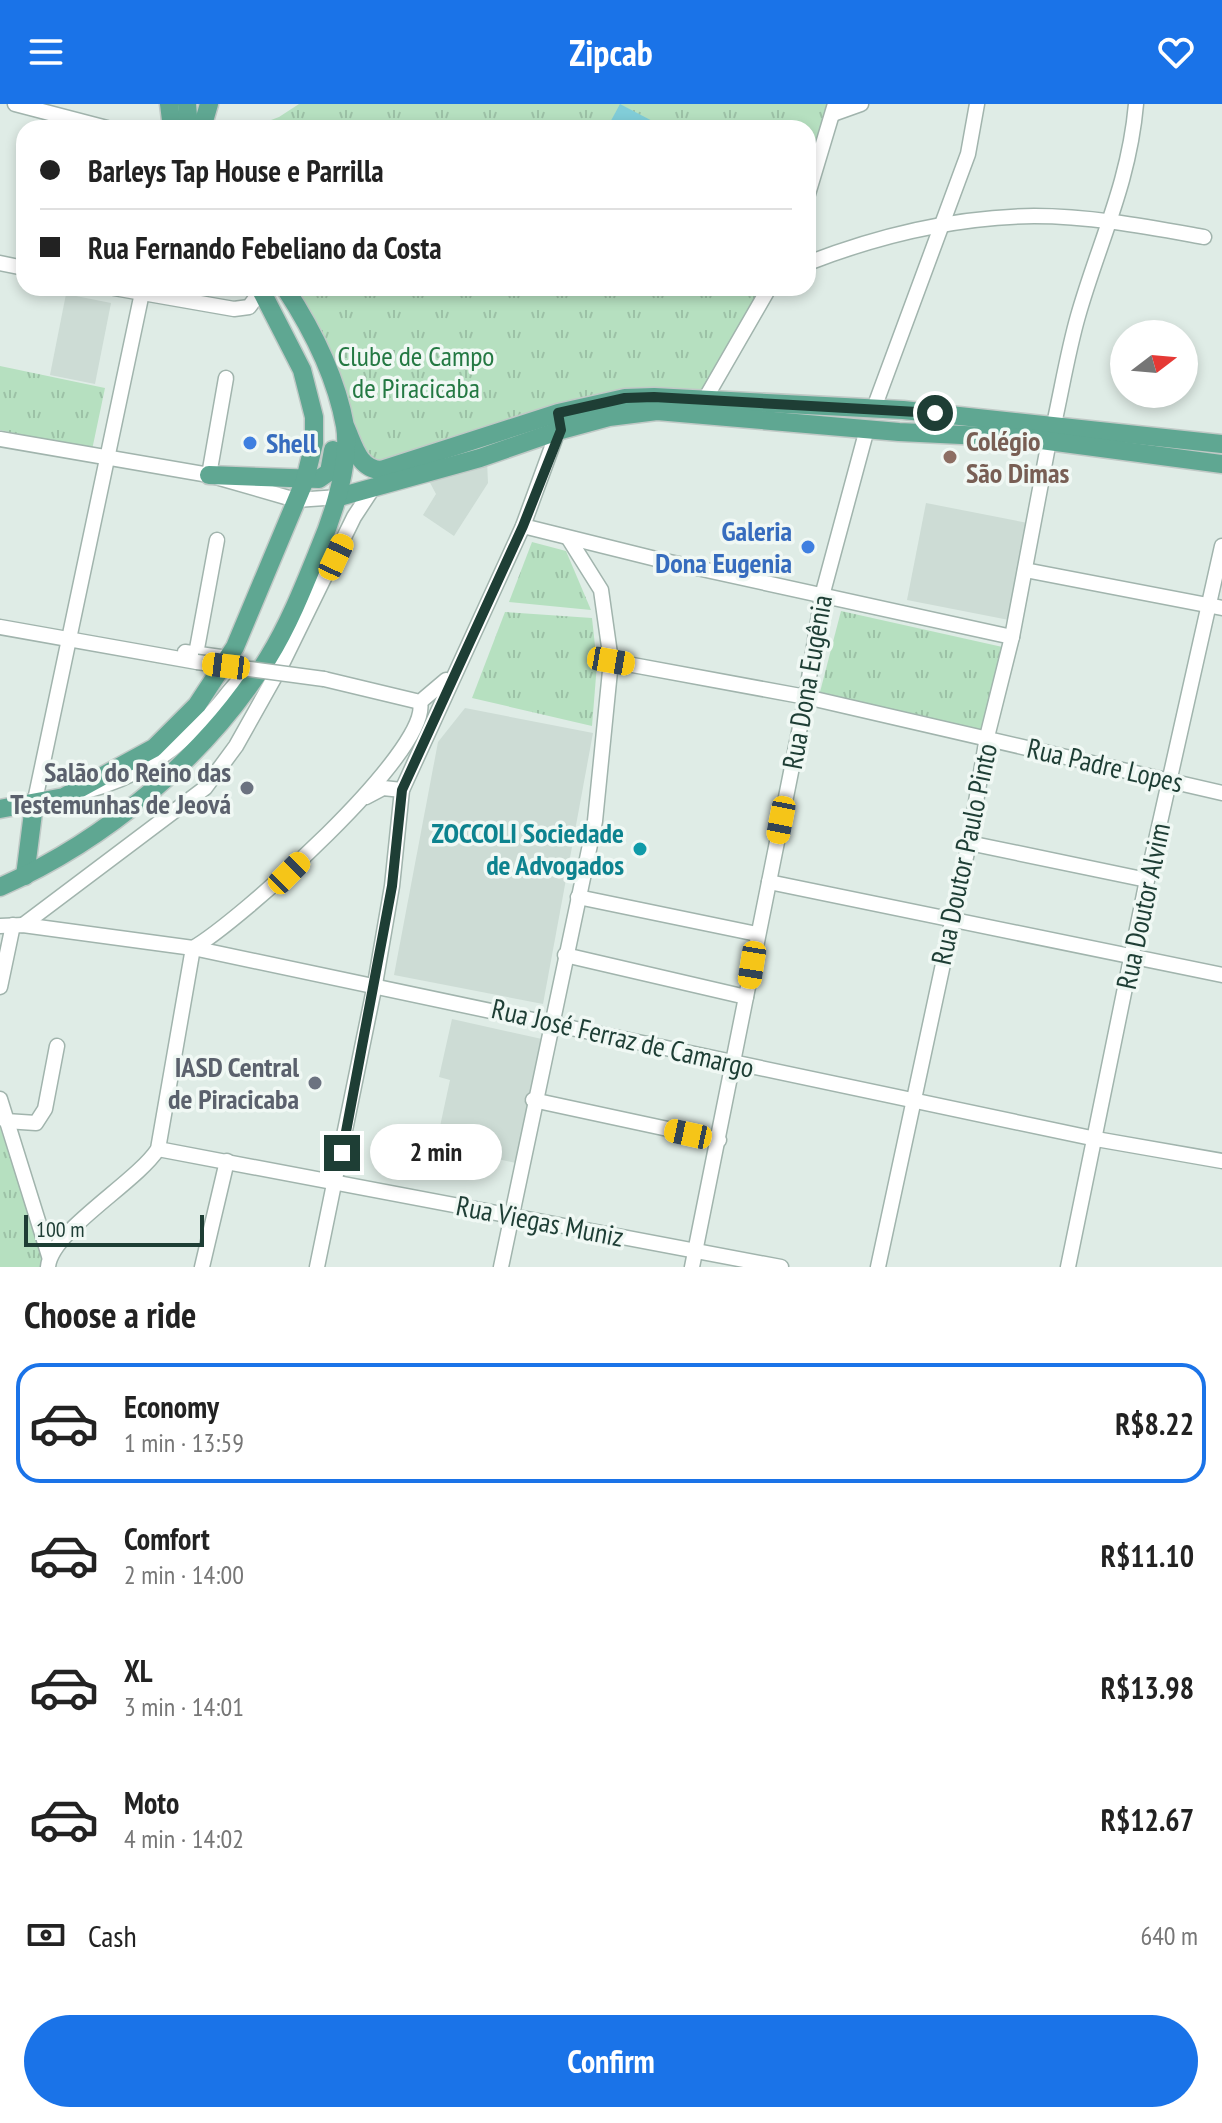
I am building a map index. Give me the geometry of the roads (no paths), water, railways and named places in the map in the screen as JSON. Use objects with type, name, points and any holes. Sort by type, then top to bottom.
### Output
[{"type":"main road","points":[[0,809],[64,797],[154,748],[197,705],[228,658],[260,591],[305,480],[314,443],[310,396],[292,346],[265,296]]},
{"type":"main road","points":[[290,296],[313,334],[346,428],[363,463],[370,469],[381,470],[560,422],[701,405],[874,408],[1029,422],[1052,433],[1222,464]]},
{"type":"main road","points":[[209,475],[319,479],[329,472],[336,433],[336,396]]},
{"type":"main road","points":[[701,405],[867,429],[1052,433],[1221,443]]},
{"type":"main road","points":[[867,429],[886,413],[903,410]]},
{"type":"main road","points":[[339,497],[480,458],[560,422]]},
{"type":"main road","points":[[0,887],[25,876],[119,815],[191,753],[267,659],[304,586],[339,497],[346,428]]},
{"type":"main road","points":[[1172,455],[1221,443]]},
{"type":"main road","points":[[298,629],[304,586]]},
{"type":"main road","points":[[25,876],[34,805]]},
{"type":"street","points":[[15,104],[77,120]]},
{"type":"street","points":[[816,168],[834,109],[861,104]]},
{"type":"street","points":[[874,408],[968,154],[977,104]]},
{"type":"street","name":"Rua Doutor Paulo Pinto","points":[[878,1267],[1078,315],[1112,221],[1132,145],[1136,104]]},
{"type":"street","points":[[816,261],[944,223],[1034,216],[1112,221],[1204,237]]},
{"type":"street","points":[[34,805],[141,296]]},
{"type":"street","points":[[168,296],[234,309],[249,307],[256,296]]},
{"type":"street","points":[[701,405],[764,296]]},
{"type":"street","points":[[209,475],[226,378]]},
{"type":"street","points":[[317,1267],[375,984],[392,886],[402,790],[523,526],[560,422]]},
{"type":"street","name":"Rua Dona Eugênia","points":[[692,1267],[806,697],[822,596],[867,429]]},
{"type":"street","points":[[0,439],[209,475],[296,500],[339,497]]},
{"type":"street","points":[[0,987],[12,925],[205,788],[236,746],[354,517],[375,485]]},
{"type":"street","points":[[523,526],[569,539],[1012,637]]},
{"type":"street","points":[[501,1267],[533,1100],[595,821],[611,661],[601,590],[569,539]]},
{"type":"street","points":[[197,658],[217,540]]},
{"type":"street","name":"Rua Doutor Alvim","points":[[1068,1267],[1147,880],[1216,606],[1222,546]]},
{"type":"street","points":[[1025,570],[1216,606]]},
{"type":"street","points":[[0,627],[69,641],[197,658],[228,658]]},
{"type":"street","points":[[110,639],[254,669],[324,679],[420,702]]},
{"type":"street","name":"Rua Padre Lopes","points":[[611,661],[806,697],[1222,793]]},
{"type":"street","points":[[64,797],[113,784],[162,759],[214,711],[236,680],[254,669]]},
{"type":"street","points":[[48,1262],[91,1211],[147,1166],[158,1149],[193,948],[289,873],[360,801],[420,720],[420,702],[455,671]]},
{"type":"street","points":[[360,801],[383,788],[402,790]]},
{"type":"street","points":[[969,843],[1147,880]]},
{"type":"street","points":[[769,882],[1222,975]]},
{"type":"street","points":[[578,897],[757,934]]},
{"type":"street","name":"Rua José Ferraz de Camargo","points":[[12,925],[193,948],[375,984],[1096,1139],[1222,1161]]},
{"type":"street","points":[[565,955],[746,997]]},
{"type":"street","points":[[6,1121],[36,1123],[45,1109],[57,1046]]},
{"type":"street","points":[[0,1099],[48,1262]]},
{"type":"street","points":[[533,1100],[719,1140]]},
{"type":"street","name":"Rua Viegas Muniz","points":[[158,1149],[781,1267]]},
{"type":"street","points":[[202,1267],[227,1161]]},
{"type":"water","points":[[620,104],[650,120],[611,120]]},
{"type":"place","name":"Shell","points":[[250,443]]},
{"type":"place","name":"Colégio São Dimas","points":[[950,457]]},
{"type":"place","name":"Galeria Dona Eugenia","points":[[808,547]]},
{"type":"place","name":"Salão do Reino das Testemunhas de Jeová","points":[[247,788]]},
{"type":"place","name":"ZOCCOLI Sociedade de Advogados","points":[[640,849]]},
{"type":"place","name":"IASD Central de Piracicaba","points":[[315,1083]]},
{"type":"park label","name":"Clube de Campo de Piracicaba","points":[[416,372]]}]
